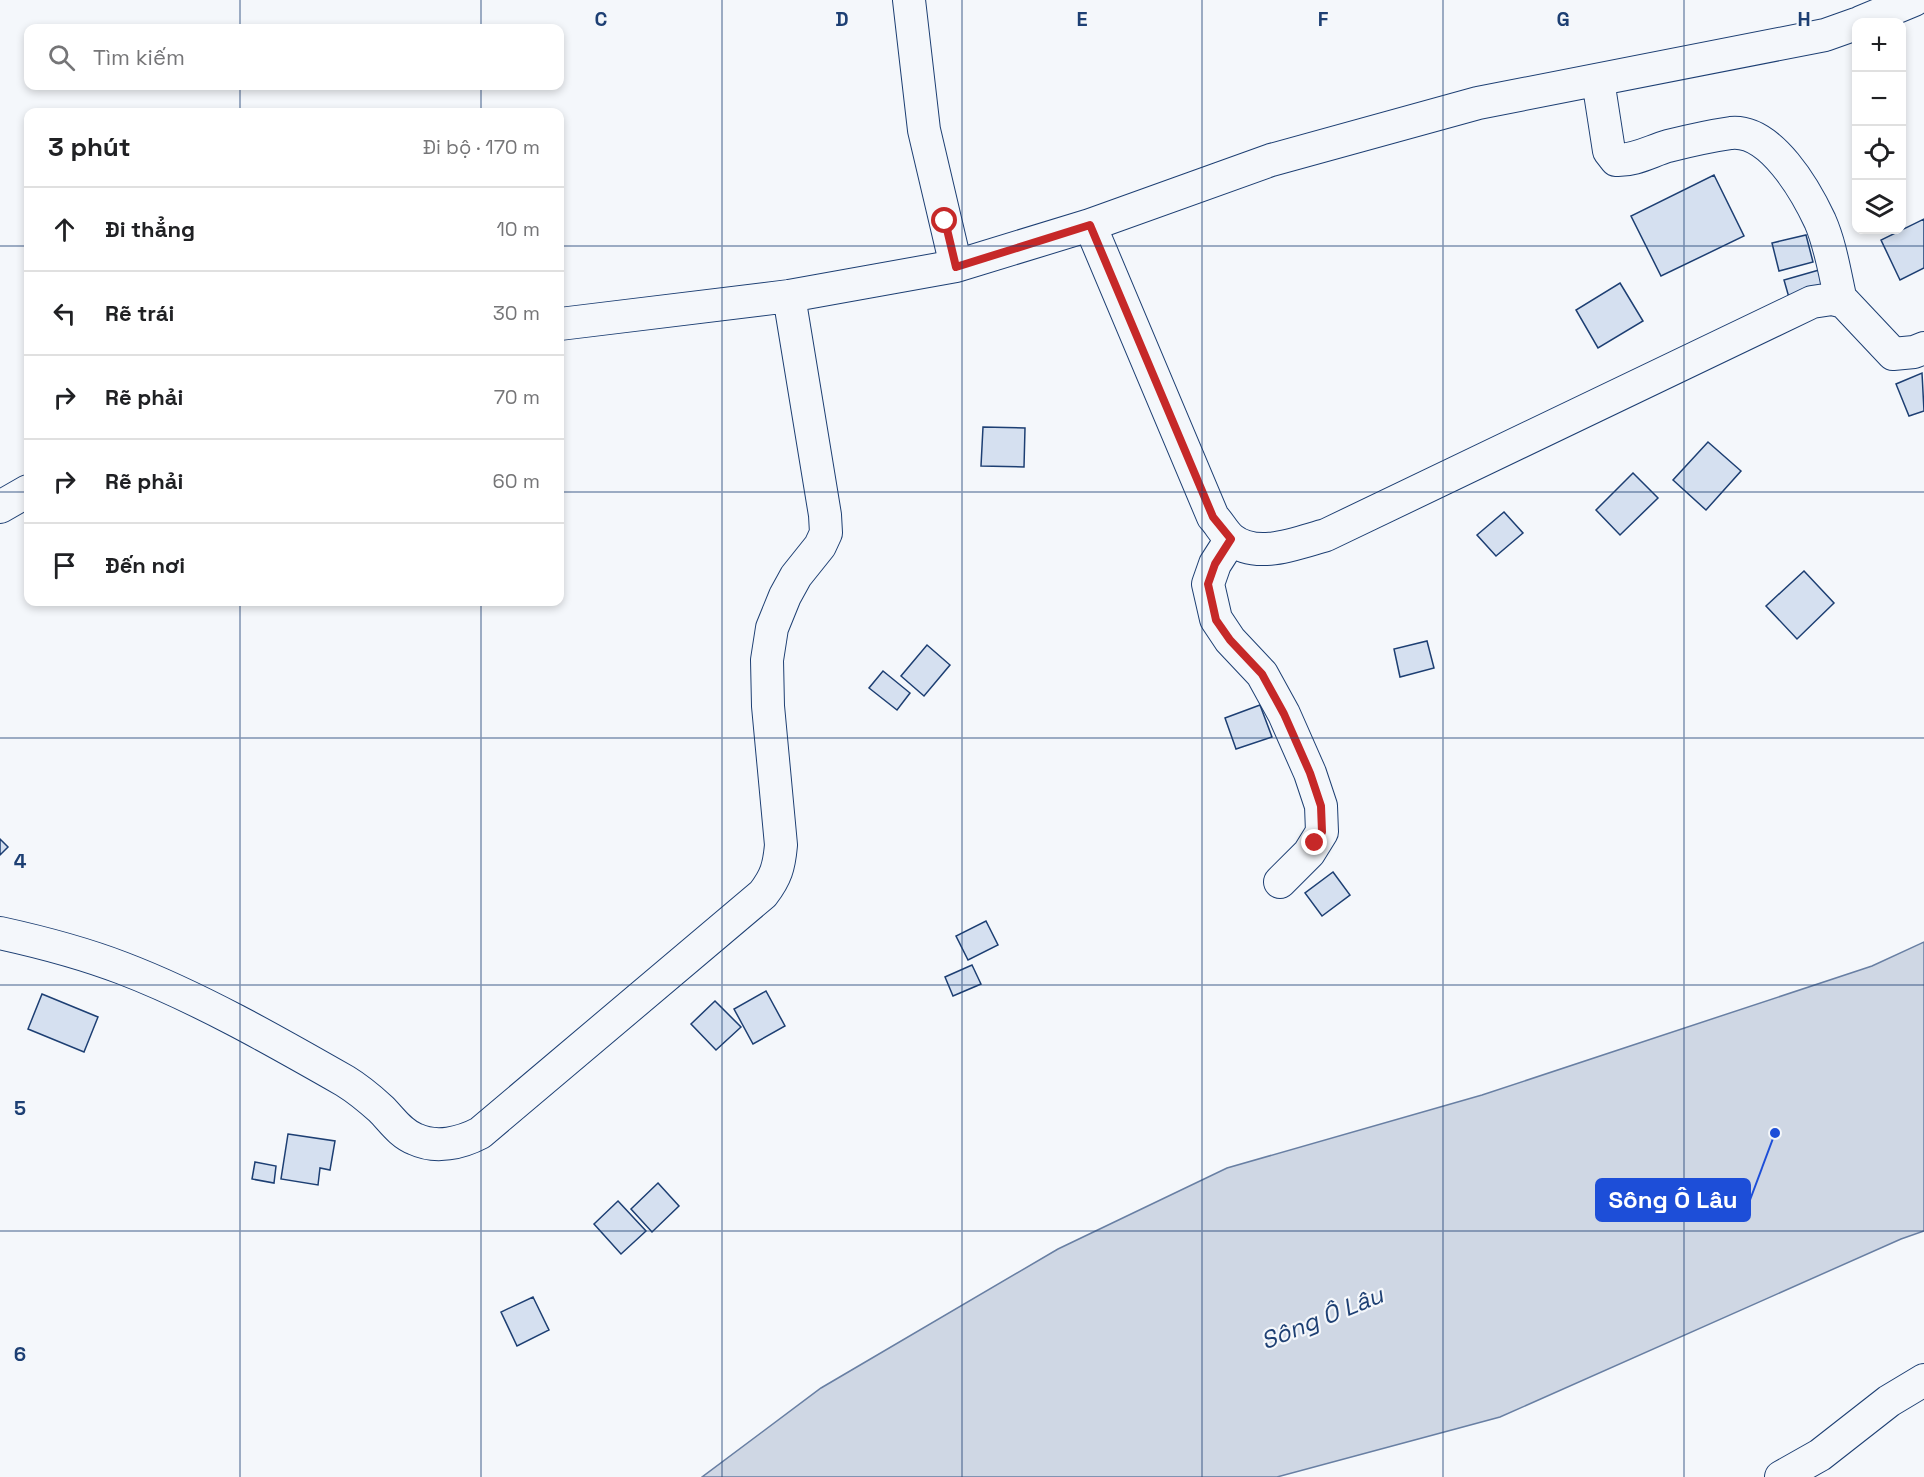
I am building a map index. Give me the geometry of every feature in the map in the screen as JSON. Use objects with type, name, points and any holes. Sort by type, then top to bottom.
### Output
[{"type":"street","points":[[909,0],[924,130],[956,267]]},
{"type":"street","points":[[1871,18],[1914,0]]},
{"type":"street","points":[[564,324],[789,296],[956,267],[1090,225],[1271,160],[1478,103],[1825,35],[1852,26]]},
{"type":"street","points":[[1598,80],[1609,151],[1616,160],[1625,160],[1667,146],[1733,133],[1757,139],[1774,152],[1796,178],[1821,223],[1841,301]]},
{"type":"street","points":[[1090,225],[1213,517],[1231,539],[1256,550],[1288,546],[1326,535],[1812,302],[1832,299],[1844,302],[1893,354],[1914,352],[1924,348]]},
{"type":"street","points":[[0,933],[48,944],[123,968],[202,1003],[348,1083],[382,1110],[398,1128],[415,1139],[431,1143],[450,1143],[467,1140],[480,1133],[763,894],[772,882],[779,866],[781,845],[768,706],[767,660],[772,628],[785,596],[796,576],[820,546],[826,533],[789,296]]},
{"type":"street","points":[[0,507],[24,493]]},
{"type":"street","points":[[1231,539],[1215,564],[1208,584],[1216,620],[1230,640],[1262,674],[1284,714],[1310,773],[1321,806],[1322,832],[1308,853],[1280,882]]},
{"type":"street","points":[[1781,1477],[1820,1455],[1889,1401],[1924,1380]]},
{"type":"water","points":[[1924,942],[1924,1231],[1901,1239],[1500,1417],[1277,1477],[702,1477],[821,1388],[1058,1249],[1227,1168],[1482,1095],[1872,966]]},
{"type":"building","points":[[1714,175],[1744,236],[1661,276],[1631,216]]},
{"type":"building","points":[[1924,219],[1924,268],[1900,280],[1881,240],[1893,234],[1906,234],[1906,228]]},
{"type":"building","points":[[1806,235],[1813,262],[1779,271],[1772,243]]},
{"type":"building","points":[[1826,268],[1832,289],[1790,301],[1784,280]]},
{"type":"building","points":[[1620,283],[1643,321],[1598,348],[1576,310]]},
{"type":"building","points":[[1922,373],[1924,411],[1909,416],[1896,384]]},
{"type":"building","points":[[983,427],[1025,428],[1024,467],[981,466]]},
{"type":"building","points":[[1708,442],[1741,471],[1706,510],[1673,480]]},
{"type":"building","points":[[1633,473],[1658,498],[1620,535],[1596,510]]},
{"type":"building","points":[[1504,512],[1523,533],[1496,556],[1477,535]]},
{"type":"building","points":[[1804,571],[1834,603],[1797,639],[1766,606]]},
{"type":"building","points":[[1427,641],[1434,668],[1400,677],[1394,649]]},
{"type":"building","points":[[927,645],[950,665],[924,696],[901,676]]},
{"type":"building","points":[[883,671],[910,693],[897,710],[869,688]]},
{"type":"building","points":[[1260,705],[1272,737],[1236,749],[1225,718]]},
{"type":"building","points":[[0,839],[8,847],[0,855]]},
{"type":"building","points":[[1333,872],[1350,895],[1322,916],[1305,893]]},
{"type":"building","points":[[986,921],[998,945],[968,960],[956,936]]},
{"type":"building","points":[[972,965],[981,984],[953,996],[945,977]]},
{"type":"building","points":[[766,991],[785,1026],[753,1044],[734,1009]]},
{"type":"building","points":[[42,994],[98,1017],[84,1052],[28,1029]]},
{"type":"building","points":[[715,1001],[741,1027],[716,1050],[691,1024]]},
{"type":"building","points":[[288,1134],[335,1141],[330,1170],[320,1168],[318,1185],[281,1179]]},
{"type":"building","points":[[255,1162],[276,1166],[274,1183],[252,1179]]},
{"type":"building","points":[[658,1183],[679,1206],[652,1232],[631,1209]]},
{"type":"building","points":[[618,1201],[646,1231],[621,1254],[594,1224]]},
{"type":"building","points":[[533,1297],[549,1330],[517,1346],[501,1312]]},
{"type":"place","name":"Sông Ô Lâu","points":[[1775,1133]]},
{"type":"route","points":[[945,221],[956,267],[1090,225],[1213,517],[1231,539],[1215,564],[1208,584],[1216,620],[1230,640],[1262,674],[1284,714],[1310,773],[1321,806],[1322,832],[1315,843]]}]
